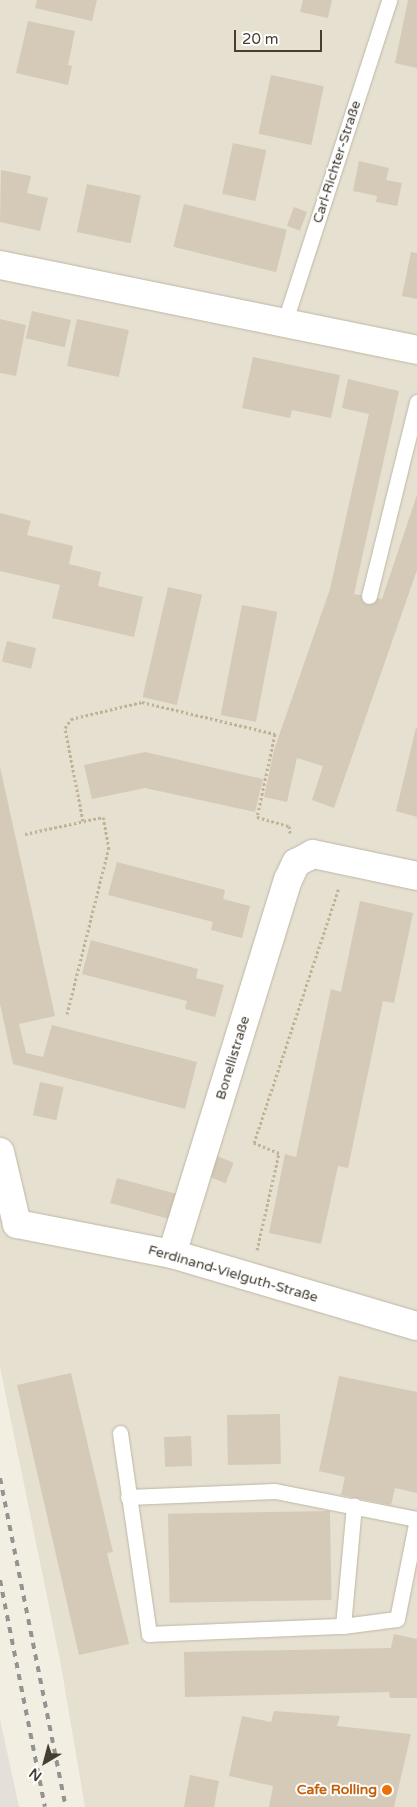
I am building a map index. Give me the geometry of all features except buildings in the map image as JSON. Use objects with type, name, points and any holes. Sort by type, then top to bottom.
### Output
[{"type":"street","points":[[0,265],[417,350]]},
{"type":"street","points":[[296,863],[312,854],[417,876]]},
{"type":"street","name":"Bonellistraße","points":[[172,1254],[288,880],[296,863]]},
{"type":"street","name":"Ferdinand-Vielguth-Straße","points":[[0,1152],[17,1224],[172,1254],[417,1326]]},
{"type":"lane","name":"Carl-Richter-Straße","points":[[284,324],[389,0]]},
{"type":"lane","points":[[369,596],[417,402]]},
{"type":"lane","points":[[120,1433],[128,1497],[149,1634],[343,1626],[397,1618],[417,1519],[275,1491],[128,1497]]},
{"type":"lane","points":[[343,1626],[354,1506]]},
{"type":"path","points":[[83,821],[65,728],[71,719],[142,702],[275,734],[257,817],[289,826],[296,863]]},
{"type":"path","points":[[25,834],[103,817],[109,847],[67,1014]]},
{"type":"path","points":[[251,1278],[279,1153],[254,1143],[347,862]]},
{"type":"shaded area","points":[[0,0],[417,0],[417,1807],[85,1807],[60,1660],[0,1367]]},
{"type":"shaded area","points":[[0,1719],[19,1807],[0,1807]]},
{"type":"railway","points":[[0,1478],[66,1807]]},
{"type":"railway","points":[[0,1580],[45,1807]]},
{"type":"place","name":"Cafe Rolling","points":[[387,1790]]}]
